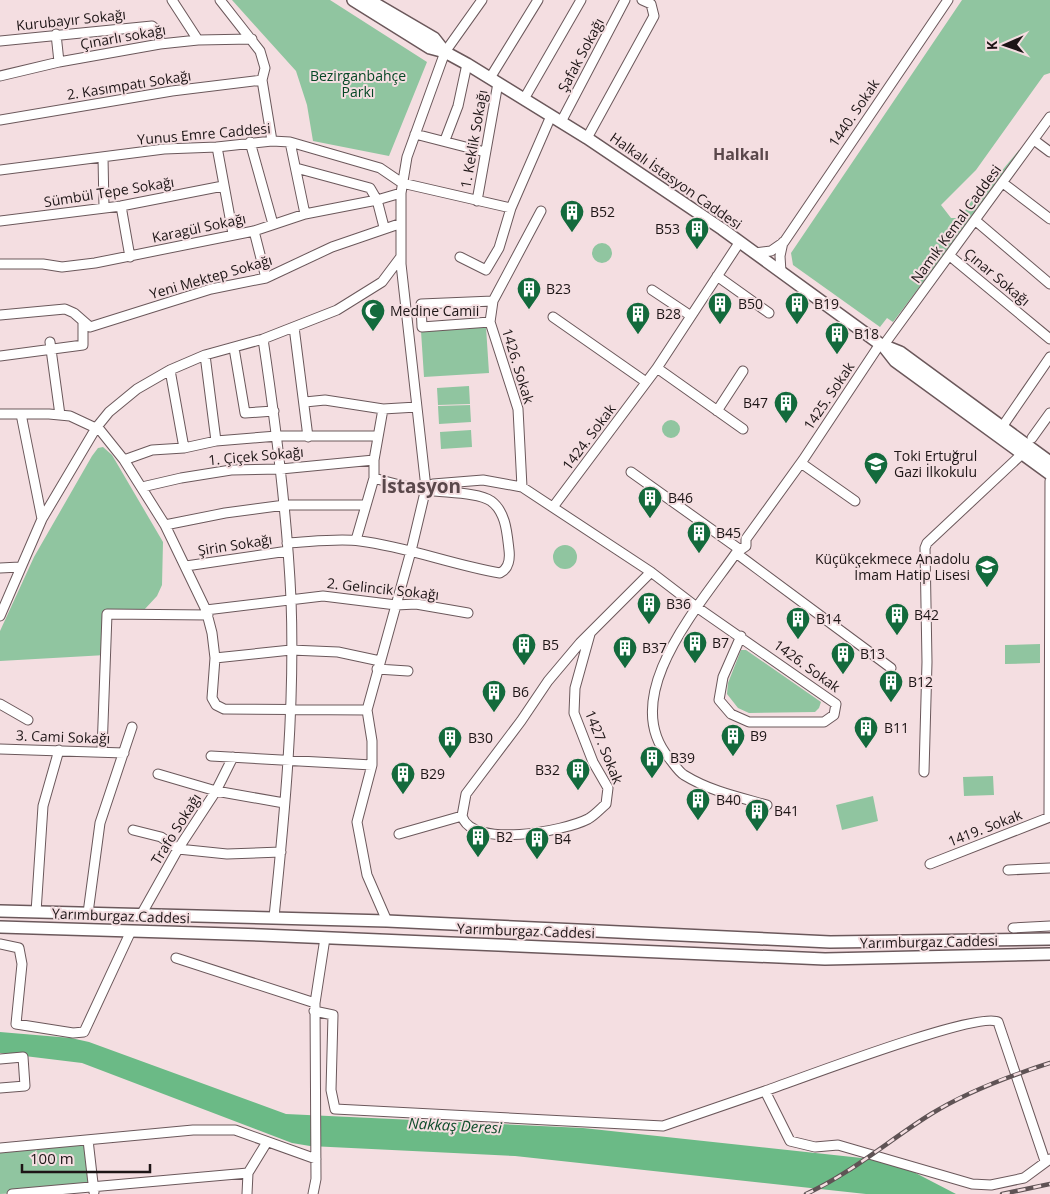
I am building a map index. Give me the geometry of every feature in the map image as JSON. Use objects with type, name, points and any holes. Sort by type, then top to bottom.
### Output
[{"type":"main road","name":"Halkalı İstasyon Caddesi","points":[[353,0],[430,48],[445,52],[467,64],[586,138],[755,253],[882,345],[900,352],[1027,446],[1050,474]]},
{"type":"main road","name":"Halkalı İstasyon Caddesi","points":[[369,0],[434,38],[445,52]]},
{"type":"main road","name":"Halkalı İstasyon Caddesi","points":[[882,345],[895,361],[1050,462]]},
{"type":"main road","name":"Yarımburgaz Caddesi","points":[[0,911],[387,920],[830,942],[1050,939]]},
{"type":"main road","points":[[272,936],[274,917]]},
{"type":"main road","name":"Yarımburgaz Caddesi","points":[[0,927],[325,938],[825,959],[1050,954]]},
{"type":"street","points":[[172,0],[198,40]]},
{"type":"street","points":[[220,0],[260,51],[265,68],[262,80],[272,141]]},
{"type":"street","points":[[387,920],[367,876],[357,822],[372,765],[372,741],[367,710],[429,487],[417,407],[400,258],[399,224],[403,169],[445,52],[482,0]]},
{"type":"street","points":[[494,81],[538,0]]},
{"type":"street","points":[[524,99],[581,0]]},
{"type":"street","name":"Şafak Sokağı","points":[[460,257],[486,270],[499,248],[511,208],[556,119],[625,0]]},
{"type":"street","points":[[586,138],[654,16],[651,4],[642,0]]},
{"type":"street","name":"1440. Sokak","points":[[781,272],[780,256],[784,242],[948,0]]},
{"type":"street","name":"Kurubayır Sokağı","points":[[0,41],[152,26],[159,32],[160,44]]},
{"type":"street","points":[[56,34],[59,62]]},
{"type":"street","name":"Çınarlı sokağı","points":[[0,76],[59,62],[160,44],[198,40],[252,40]]},
{"type":"street","points":[[445,140],[458,106],[467,64]]},
{"type":"street","name":"2. Kasımpatı Sokağı","points":[[0,120],[146,95],[262,80]]},
{"type":"street","name":"1. Keklik Sokağı","points":[[477,201],[494,81]]},
{"type":"street","name":"Namık Kemal Caddesi","points":[[882,345],[976,221],[1050,117]]},
{"type":"street","points":[[415,134],[445,140],[485,152]]},
{"type":"street","points":[[1034,140],[1050,152]]},
{"type":"street","name":"Yunus Emre Caddesi","points":[[0,170],[164,149],[217,147],[272,141],[290,142],[380,168],[402,183]]},
{"type":"street","points":[[250,142],[273,224]]},
{"type":"street","points":[[290,142],[305,214]]},
{"type":"street","points":[[217,147],[233,234]]},
{"type":"street","points":[[103,158],[104,208]]},
{"type":"street","points":[[296,168],[370,188],[377,200],[384,227]]},
{"type":"street","points":[[1003,182],[1050,219]]},
{"type":"street","points":[[402,183],[511,208]]},
{"type":"street","name":"Sümbül Tepe Sokağı","points":[[0,221],[121,206],[223,186]]},
{"type":"street","name":"Karagül Sokağı","points":[[0,264],[43,264],[62,268],[130,257],[254,230],[305,214],[377,200],[401,193]]},
{"type":"street","points":[[121,206],[130,257]]},
{"type":"street","name":"1426. Sokak","points":[[522,488],[518,409],[490,322],[493,301],[541,210]]},
{"type":"street","points":[[976,221],[1050,284]]},
{"type":"street","name":"Yeni Mektep Sokağı","points":[[82,323],[90,327],[211,289],[266,278],[332,247],[384,227],[399,224]]},
{"type":"street","points":[[254,230],[266,278]]},
{"type":"street","points":[[755,253],[771,250],[784,242]]},
{"type":"street","name":"1424. Sokak","points":[[553,507],[657,368],[739,243]]},
{"type":"street","name":"Çınar Sokağı","points":[[950,256],[1050,339]]},
{"type":"street","points":[[0,616],[42,519],[96,428],[109,412],[137,389],[170,370],[205,355],[234,348],[294,328],[337,310],[382,282],[400,258]]},
{"type":"street","points":[[717,276],[769,313]]},
{"type":"street","points":[[652,290],[691,316]]},
{"type":"street","points":[[490,322],[422,327],[421,304],[493,301]]},
{"type":"street","points":[[0,315],[65,309],[74,313],[82,323],[83,345],[50,346],[0,356]]},
{"type":"street","points":[[553,317],[646,382]]},
{"type":"street","points":[[294,328],[308,437]]},
{"type":"street","points":[[263,339],[285,505],[292,650],[288,761],[274,917]]},
{"type":"street","name":"1425. Sokak","points":[[737,551],[739,541],[746,539],[882,345]]},
{"type":"street","points":[[50,346],[60,415]]},
{"type":"street","points":[[234,348],[245,413],[274,412]]},
{"type":"street","points":[[205,355],[216,441]]},
{"type":"street","points":[[1002,427],[1050,357]]},
{"type":"street","points":[[657,368],[743,429]]},
{"type":"street","points":[[170,370],[184,448]]},
{"type":"street","points":[[717,411],[743,371]]},
{"type":"street","points":[[305,402],[325,400],[383,409],[417,407]]},
{"type":"street","points":[[356,540],[374,478],[374,460],[383,409]]},
{"type":"street","points":[[0,414],[70,416],[100,430],[124,460],[165,524],[207,612],[215,658],[212,698],[216,705],[224,710],[367,710]]},
{"type":"street","points":[[21,414],[42,519]]},
{"type":"street","points":[[924,772],[927,662],[925,548],[927,543],[1027,446],[1050,414]]},
{"type":"street","points":[[124,460],[152,450],[184,448],[216,441],[277,436],[378,436]]},
{"type":"street","name":"1. Çiçek Sokağı","points":[[142,487],[230,470],[281,469],[374,460]]},
{"type":"street","points":[[801,463],[855,502]]},
{"type":"street","points":[[631,472],[891,668]]},
{"type":"street","points":[[374,478],[429,487]]},
{"type":"street","name":"1426. Sokak","points":[[429,487],[483,480],[522,488],[651,572],[698,608],[741,636],[836,704],[834,716],[824,722],[749,722],[731,714],[719,700],[719,689],[741,636]]},
{"type":"street","points":[[1050,481],[1050,817]]},
{"type":"street","name":"Şirin Sokağı","points":[[186,566],[287,547],[356,540],[411,551],[474,569],[500,573],[506,569],[510,556],[507,530],[500,512],[490,500],[429,487]]},
{"type":"street","points":[[165,524],[285,505],[366,505]]},
{"type":"street","points":[[737,551],[698,608],[660,670],[654,696],[652,722],[660,747],[682,774],[712,790],[767,805]]},
{"type":"street","points":[[0,568],[20,567]]},
{"type":"street","name":"1427. Sokak","points":[[590,634],[575,688],[574,713],[593,762],[608,788],[606,804],[587,819],[541,832],[482,834],[468,826],[462,816],[466,794],[521,722],[548,681],[590,634],[651,572]]},
{"type":"street","name":"2. Gelincik Sokağı","points":[[102,751],[107,614],[207,612],[323,596],[342,596],[396,605],[416,604],[468,613]]},
{"type":"street","points":[[215,658],[292,650],[338,652],[378,665],[408,671]]},
{"type":"street","points":[[0,704],[28,720]]},
{"type":"street","points":[[88,913],[100,823],[132,727]]},
{"type":"street","name":"3. Cami Sokağı","points":[[0,749],[124,753]]},
{"type":"street","points":[[36,912],[43,806],[59,750]]},
{"type":"street","points":[[211,756],[372,765]]},
{"type":"street","name":"Trafo Sokağı","points":[[141,915],[178,849],[216,791],[233,757]]},
{"type":"street","points":[[158,774],[216,791],[284,803]]},
{"type":"street","points":[[399,834],[462,816]]},
{"type":"street","name":"1419. Sokak","points":[[930,864],[1050,817]]},
{"type":"street","points":[[134,830],[161,837],[178,849],[227,854],[281,852]]},
{"type":"street","points":[[1008,870],[1050,868]]},
{"type":"street","points":[[1014,928],[1050,926]]},
{"type":"street","points":[[0,944],[19,948],[22,964],[16,1024],[79,1033],[84,1032],[131,931]]},
{"type":"street","points":[[313,1194],[316,1179],[314,1007],[325,938]]},
{"type":"street","points":[[176,958],[333,1015],[331,1090],[335,1108],[663,1126],[936,1032],[982,1020],[994,1020],[998,1022],[1048,1160],[1024,1178],[991,1185],[972,1184],[838,1145],[815,1147],[790,1141],[765,1091]]},
{"type":"street","points":[[0,1059],[23,1057],[25,1086],[0,1088]]},
{"type":"street","points":[[0,1148],[193,1130],[235,1130],[316,1159]]},
{"type":"street","points":[[88,1140],[94,1191]]},
{"type":"street","points":[[247,1194],[248,1173],[267,1142]]},
{"type":"street","points":[[12,1194],[94,1191],[248,1173]]},
{"type":"green space","name":"Bezirganbahçe Parkı","points":[[232,0],[330,0],[427,62],[389,156],[313,141],[307,105],[296,71]]},
{"type":"green space","points":[[962,0],[1050,0],[1050,73],[1044,75],[976,170],[941,205],[951,218],[960,218],[979,190],[1000,173],[1019,150],[1022,152],[893,322],[887,318],[880,327],[793,265],[791,253]]},
{"type":"green space","points":[[602,243],[609,246],[612,253],[609,260],[602,263],[595,260],[592,253],[595,246]]},
{"type":"green space","points":[[486,327],[489,373],[424,377],[421,331]]},
{"type":"green space","points":[[469,386],[470,404],[438,405],[437,388]]},
{"type":"green space","points":[[470,405],[471,422],[439,424],[438,406]]},
{"type":"green space","points":[[667,420],[675,420],[680,425],[678,436],[667,438],[662,433],[662,425]]},
{"type":"green space","points":[[471,430],[472,447],[441,449],[440,432]]},
{"type":"green space","points":[[103,447],[112,455],[163,542],[162,585],[157,596],[144,610],[109,613],[106,655],[0,661],[0,631],[34,557],[92,456],[98,448]]},
{"type":"green space","points":[[565,545],[573,549],[577,557],[573,565],[565,569],[557,565],[553,557],[557,549]]},
{"type":"green space","points":[[1040,644],[1040,663],[1005,664],[1005,645]]},
{"type":"green space","points":[[741,650],[746,650],[821,702],[819,708],[815,712],[749,713],[738,708],[727,694],[728,683]]},
{"type":"green space","points":[[993,776],[994,795],[964,796],[963,777]]},
{"type":"green space","points":[[873,796],[878,821],[842,830],[836,805]]},
{"type":"green space","points":[[87,1145],[88,1189],[0,1194],[0,1151]]},
{"type":"water","name":"Nakkaş Deresi","points":[[0,1032],[71,1038],[89,1042],[286,1114],[583,1128],[871,1159],[904,1167],[956,1194],[866,1194],[515,1156],[310,1146],[292,1143],[82,1063],[0,1053]]},
{"type":"railway","points":[[806,1194],[839,1176],[915,1124],[959,1098],[1019,1073],[1050,1063]]},
{"type":"railway","points":[[1002,1194],[1050,1184]]},
{"type":"place","name":"B52","points":[[572,233]]},
{"type":"place","name":"B53","points":[[697,250]]},
{"type":"place","name":"B23","points":[[529,310]]},
{"type":"place","name":"B50","points":[[720,325]]},
{"type":"place","name":"B19","points":[[797,325]]},
{"type":"place","name":"Medine Camii","points":[[373,332]]},
{"type":"place","name":"B28","points":[[638,335]]},
{"type":"place","name":"B18","points":[[837,355]]},
{"type":"place","name":"B47","points":[[786,424]]},
{"type":"place","name":"Toki Ertuğrul Gazi İlkokulu","points":[[876,485]]},
{"type":"place","name":"B46","points":[[650,519]]},
{"type":"place","name":"B45","points":[[699,554]]},
{"type":"place","name":"Küçükçekmece Anadolu İmam Hatip Lisesi","points":[[987,588]]},
{"type":"place","name":"B36","points":[[649,625]]},
{"type":"place","name":"B42","points":[[897,636]]},
{"type":"place","name":"B14","points":[[798,640]]},
{"type":"place","name":"B7","points":[[695,664]]},
{"type":"place","name":"B5","points":[[524,666]]},
{"type":"place","name":"B37","points":[[625,669]]},
{"type":"place","name":"B13","points":[[843,675]]},
{"type":"place","name":"B12","points":[[891,703]]},
{"type":"place","name":"B6","points":[[494,713]]},
{"type":"place","name":"B11","points":[[866,749]]},
{"type":"place","name":"B9","points":[[733,757]]},
{"type":"place","name":"B30","points":[[450,759]]},
{"type":"place","name":"B39","points":[[652,779]]},
{"type":"place","name":"B32","points":[[578,791]]},
{"type":"place","name":"B29","points":[[403,795]]},
{"type":"place","name":"B40","points":[[698,821]]},
{"type":"place","name":"B41","points":[[757,832]]},
{"type":"place","name":"B2","points":[[478,858]]},
{"type":"place","name":"B4","points":[[537,860]]},
{"type":"district","name":"Halkalı","points":[[741,154]]},
{"type":"district","name":"İstasyon","points":[[421,486]]}]
